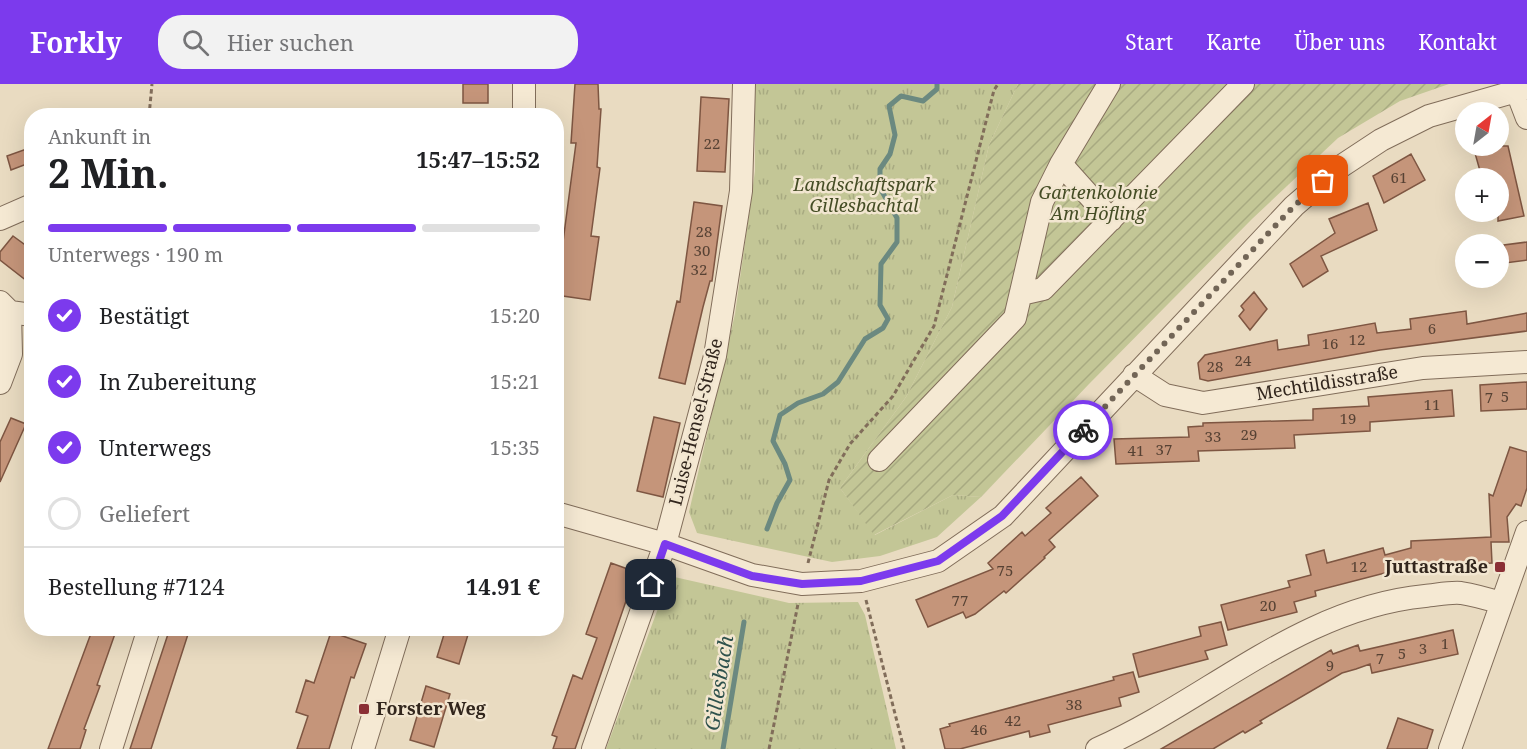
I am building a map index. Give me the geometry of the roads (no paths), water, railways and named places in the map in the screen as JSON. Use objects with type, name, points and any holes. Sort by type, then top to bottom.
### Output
[{"type":"street","points":[[524,84],[524,108]]},
{"type":"street","name":"Luise-Hensel-Straße","points":[[593,749],[665,544],[715,356],[741,190],[744,84]]},
{"type":"street","points":[[879,460],[1016,318],[1042,202],[1061,164],[1109,84]]},
{"type":"street","points":[[1021,294],[1043,288],[1244,84]]},
{"type":"street","points":[[564,515],[665,544],[752,576],[802,584],[861,581],[938,561],[1002,516],[1294,206],[1337,169],[1381,140],[1429,116],[1519,87],[1527,118]]},
{"type":"street","points":[[1061,164],[1111,220]]},
{"type":"street","points":[[0,219],[24,208]]},
{"type":"street","points":[[0,383],[14,356],[14,310]]},
{"type":"street","name":"Mechtildisstraße","points":[[1134,375],[1165,395],[1203,403],[1424,368],[1527,362]]},
{"type":"street","points":[[1450,749],[1501,603],[1523,560],[1527,532]]},
{"type":"street","points":[[1097,749],[1131,734],[1311,628],[1364,607],[1411,597],[1459,593],[1501,603]]},
{"type":"street","points":[[111,749],[146,636]]},
{"type":"street","points":[[363,749],[398,636]]},
{"type":"waterway","name":"Gillesbach","points":[[767,529],[777,503],[790,480],[785,464],[773,441],[780,415],[798,403],[823,394],[838,382],[865,339],[883,328],[888,319],[880,305],[881,264],[897,242],[897,218],[880,188],[880,169],[890,154],[895,135],[889,106],[901,96],[923,101],[937,89],[937,84]]},
{"type":"waterway","name":"Gillesbach","points":[[723,749],[744,622]]},
{"type":"place","name":"Juttastraße","points":[[1500,567]]},
{"type":"place","name":"Forster Weg","points":[[364,709]]},
{"type":"park label","name":"Landschaftspark Gillesbachtal","points":[[864,195]]},
{"type":"park label","name":"Gartenkolonie Am Höfling","points":[[1098,203]]}]
